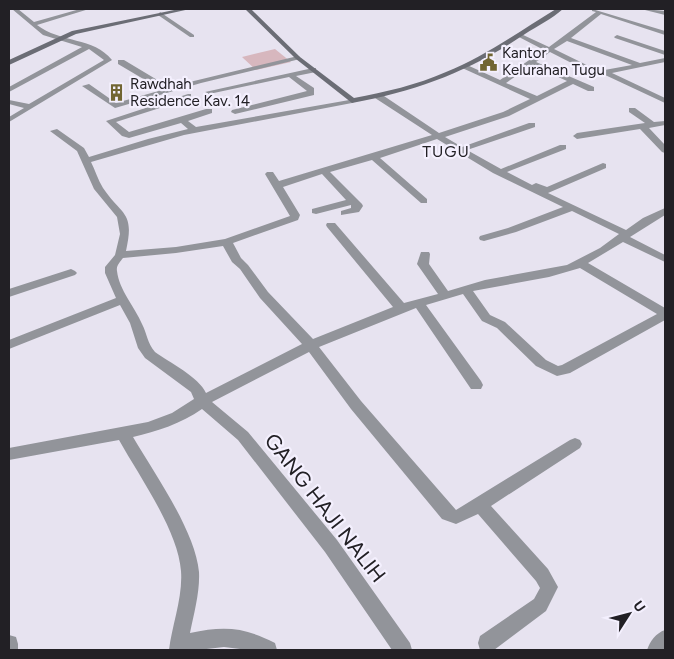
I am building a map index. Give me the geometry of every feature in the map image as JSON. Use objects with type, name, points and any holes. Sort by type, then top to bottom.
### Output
[{"type":"street","points":[[9,120],[108,60],[105,56],[87,47],[48,36],[16,9]]},
{"type":"street","points":[[34,24],[86,9]]},
{"type":"street","points":[[9,63],[57,39],[82,31],[187,9]]},
{"type":"street","points":[[248,9],[298,58],[352,101]]},
{"type":"street","points":[[86,161],[143,142],[193,129],[352,101],[410,88],[464,67],[560,9]]},
{"type":"street","points":[[590,9],[665,33]]},
{"type":"street","points":[[647,9],[665,13]]},
{"type":"street","points":[[501,83],[600,12]]},
{"type":"street","points":[[160,14],[192,36]]},
{"type":"street","points":[[614,40],[637,24]]},
{"type":"street","points":[[518,35],[594,71],[604,73],[665,101]]},
{"type":"street","points":[[566,38],[614,40],[665,54]]},
{"type":"street","points":[[614,40],[638,65]]},
{"type":"street","points":[[9,90],[87,47]]},
{"type":"street","points":[[86,86],[115,106],[168,90],[298,58]]},
{"type":"street","points":[[604,73],[665,60]]},
{"type":"street","points":[[121,62],[168,90]]},
{"type":"street","points":[[531,62],[591,89]]},
{"type":"street","points":[[464,67],[537,98]]},
{"type":"street","points":[[209,92],[313,70]]},
{"type":"street","points":[[235,112],[311,94],[311,90],[290,75]]},
{"type":"street","points":[[278,185],[374,157],[506,114],[573,81]]},
{"type":"street","points":[[655,97],[665,94]]},
{"type":"street","points":[[188,96],[110,121],[125,134],[129,135],[209,111]]},
{"type":"street","points":[[378,96],[436,136],[533,190],[572,207],[665,259]]},
{"type":"street","points":[[9,102],[31,107]]},
{"type":"street","points":[[632,110],[665,150]]},
{"type":"street","points":[[182,120],[193,129]]},
{"type":"street","points":[[576,136],[645,127],[665,122]]},
{"type":"street","points":[[465,148],[532,125]]},
{"type":"street","name":"GANG HAJI NALIH","points":[[54,131],[81,150],[98,189],[122,217],[125,234],[120,255],[111,266],[111,273],[122,300],[136,323],[144,348],[150,355],[197,389],[202,401],[243,436],[331,546],[397,648]]},
{"type":"street","points":[[436,136],[465,148],[547,190],[603,166]]},
{"type":"street","points":[[506,170],[563,147]]},
{"type":"street","points":[[374,157],[424,202]]},
{"type":"street","points":[[324,171],[358,208],[345,213]]},
{"type":"street","points":[[120,255],[176,250],[227,242],[294,218],[295,215],[291,206],[270,174]]},
{"type":"street","points":[[316,211],[353,201]]},
{"type":"street","points":[[484,238],[512,230],[572,207]]},
{"type":"street","points":[[9,454],[123,434],[171,420],[191,411],[202,401],[311,345],[354,329],[401,308],[464,289],[498,281],[561,271],[581,264],[647,220],[665,211]]},
{"type":"street","points":[[332,225],[401,308]]},
{"type":"street","points":[[227,242],[236,260],[244,267],[264,295],[311,345],[356,405],[448,514],[456,517],[465,514],[576,444]]},
{"type":"street","points":[[425,254],[423,264],[444,294]]},
{"type":"street","points":[[581,264],[665,314]]},
{"type":"street","points":[[9,293],[72,273]]},
{"type":"street","points":[[464,289],[486,318],[501,325],[541,363],[557,371],[564,370],[665,314]]},
{"type":"street","points":[[9,345],[122,300]]},
{"type":"street","points":[[418,302],[476,385]]},
{"type":"street","points":[[123,434],[162,502],[188,559],[190,584],[178,648],[218,636],[230,636],[244,639],[268,650]]},
{"type":"street","points":[[480,505],[542,575],[549,587],[540,605],[487,643]]},
{"type":"street","points":[[9,644],[9,649]]},
{"type":"shaded area","points":[[275,49],[291,62],[256,70],[242,57]]},
{"type":"place","name":"Kantor Kelurahan Tugu","points":[[488,62]]},
{"type":"place","name":"Rawdhah Residence Kav. 14","points":[[116,93]]},
{"type":"district","name":"TUGU","points":[[446,151]]}]
